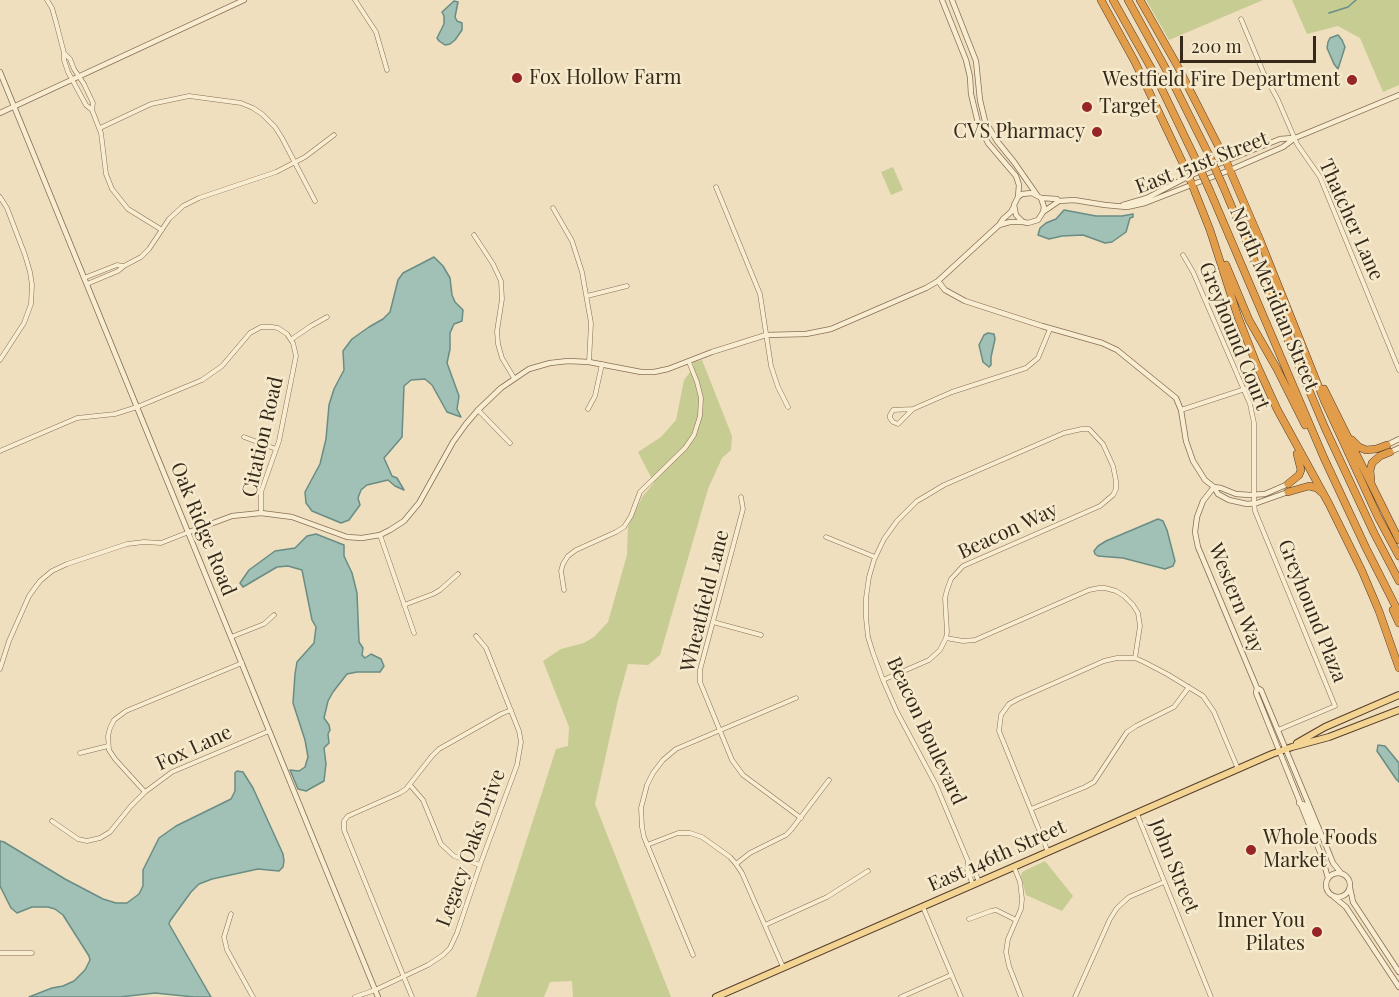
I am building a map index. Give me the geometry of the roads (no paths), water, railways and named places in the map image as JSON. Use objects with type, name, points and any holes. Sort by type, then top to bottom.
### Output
[{"type":"highway","points":[[1101,0],[1135,62],[1189,176],[1249,320],[1277,369],[1339,492]]},
{"type":"highway","name":"North Meridian Street","points":[[1113,0],[1159,83],[1196,160],[1339,492],[1399,613]]},
{"type":"highway","name":"North Meridian Street","points":[[1128,0],[1209,155],[1329,438],[1399,581]]},
{"type":"highway","points":[[1140,0],[1177,65],[1226,161],[1329,411],[1378,517],[1399,556]]},
{"type":"highway","points":[[1210,230],[1243,332],[1269,394],[1329,504],[1369,586],[1399,668]]},
{"type":"highway","points":[[1300,338],[1399,540]]},
{"type":"highway","points":[[1285,424],[1302,467],[1299,476],[1288,488]]},
{"type":"highway","points":[[1345,433],[1363,449],[1388,448]]},
{"type":"highway","points":[[1386,514],[1372,482],[1370,471],[1374,460],[1388,448]]},
{"type":"highway","points":[[1288,488],[1310,486],[1317,488],[1329,504]]},
{"type":"highway","points":[[1366,548],[1399,623]]},
{"type":"main road","name":"East 146th Street","points":[[716,997],[1285,749],[1325,727],[1399,695]]},
{"type":"main road","name":"East 146th Street","points":[[1285,749],[1329,737],[1399,710]]},
{"type":"street","points":[[47,0],[52,8],[64,60],[72,80],[86,105],[92,110],[102,133],[106,174],[112,189],[128,209],[162,230]]},
{"type":"street","points":[[0,113],[242,0]]},
{"type":"street","points":[[355,0],[376,32],[387,70]]},
{"type":"street","points":[[0,669],[9,641],[29,596],[40,581],[52,571],[67,564],[127,544],[160,543],[232,516],[275,514],[291,517],[347,537],[362,538],[380,535],[390,530],[404,521],[419,502],[466,423],[501,388],[529,369],[549,363],[568,361],[602,364],[641,372],[668,369],[766,335],[806,334],[829,330],[926,288],[938,280],[1011,212],[1018,197],[1019,185],[1016,176],[988,143],[978,123],[970,94],[970,77],[966,60],[942,0]]},
{"type":"street","points":[[952,0],[976,61],[980,100],[985,121],[997,141],[1039,196],[1044,207],[1043,212]]},
{"type":"street","name":"Thatcher Lane","points":[[1241,19],[1295,138],[1320,177],[1399,370]]},
{"type":"street","points":[[64,53],[93,103],[92,110]]},
{"type":"street","name":"Oak Ridge Road","points":[[0,72],[378,997]]},
{"type":"street","name":"East 151st Street","points":[[1039,196],[1059,201],[1074,200],[1127,207],[1146,203],[1230,170],[1283,147],[1295,138],[1399,95]]},
{"type":"street","points":[[99,128],[151,104],[189,96],[229,100],[247,105],[262,114],[279,132],[315,201]]},
{"type":"street","points":[[87,284],[118,271],[141,257],[176,212],[191,201],[276,171],[305,156],[334,135]]},
{"type":"street","name":"East 151st Street","points":[[1118,206],[1147,198],[1189,176],[1280,139],[1295,138]]},
{"type":"street","points":[[716,186],[760,294],[771,366],[788,407]]},
{"type":"street","points":[[1018,197],[1027,193],[1039,196]]},
{"type":"street","points":[[0,196],[25,255],[32,285],[31,304],[24,323],[0,360]]},
{"type":"street","points":[[999,225],[1038,220],[1043,212],[1059,201]]},
{"type":"street","points":[[1014,205],[1016,215],[1023,222]]},
{"type":"street","points":[[553,208],[576,251],[587,296],[592,331],[588,362]]},
{"type":"street","points":[[474,235],[501,281],[503,293],[497,331],[498,344],[502,358],[514,378]]},
{"type":"street","name":"Greyhound Court","points":[[1183,255],[1193,272],[1252,408],[1254,503]]},
{"type":"street","points":[[84,278],[117,265],[124,266]]},
{"type":"street","points":[[938,280],[945,290],[965,301],[1117,350],[1173,394],[1181,410],[1186,441],[1193,461],[1205,480],[1214,487],[1218,494],[1228,500],[1254,503],[1288,488]]},
{"type":"street","points":[[587,296],[627,286]]},
{"type":"street","points":[[0,451],[77,418],[115,414],[137,407],[210,375],[222,366],[246,337],[255,330],[267,327],[278,328],[292,339],[327,317]]},
{"type":"street","points":[[913,409],[898,424],[890,418],[893,410],[913,409],[952,392],[1026,368],[1038,358],[1050,329]]},
{"type":"street","name":"Citation Road","points":[[261,513],[261,492],[284,423],[296,361],[292,339]]},
{"type":"street","points":[[564,590],[561,571],[568,556],[624,527],[640,492],[685,448],[694,435],[700,416],[701,398],[688,362]]},
{"type":"street","points":[[588,409],[595,396],[602,364]]},
{"type":"street","points":[[1181,410],[1245,389]]},
{"type":"street","points":[[478,410],[510,443]]},
{"type":"street","name":"Beacon Boulevard","points":[[976,883],[967,869],[968,861],[964,850],[933,778],[902,721],[870,645],[866,618],[867,584],[875,557],[884,539],[897,521],[917,501],[934,490],[1064,433],[1089,429],[1096,436]]},
{"type":"street","name":"Beacon Way","points":[[946,638],[946,594],[951,579],[960,569],[970,562],[1100,506],[1113,495],[1116,489],[1115,471],[1105,448],[1096,436]]},
{"type":"street","points":[[244,437],[276,449]]},
{"type":"street","points":[[1388,448],[1399,439]]},
{"type":"street","points":[[1388,448],[1399,448]]},
{"type":"street","points":[[1214,487],[1242,495],[1254,495],[1288,488]]},
{"type":"street","name":"Western Way","points":[[1214,487],[1200,508],[1195,525],[1196,540],[1257,688],[1256,693],[1285,749]]},
{"type":"street","name":"Wheatfield Lane","points":[[741,497],[743,510],[699,678],[701,688],[732,760],[743,775],[801,818]]},
{"type":"street","name":"Greyhound Plaza","points":[[1254,503],[1335,706],[1278,729]]},
{"type":"street","points":[[380,535],[414,633]]},
{"type":"street","points":[[826,537],[875,557]]},
{"type":"street","points":[[404,605],[440,590],[458,574]]},
{"type":"street","points":[[883,680],[932,658],[940,650],[946,638],[959,641],[975,640],[1089,590],[1099,588],[1116,591],[1124,596],[1138,613],[1140,626],[1135,658]]},
{"type":"street","points":[[231,637],[264,624],[274,615]]},
{"type":"street","points":[[713,622],[761,635]]},
{"type":"street","name":"Legacy Oaks Drive","points":[[355,997],[436,961],[450,948],[520,755],[521,742],[512,710],[486,648],[476,636]]},
{"type":"street","points":[[1048,852],[999,729],[1000,716],[1015,700],[1098,664],[1116,658],[1135,658],[1203,696],[1210,706],[1238,769]]},
{"type":"street","points":[[145,792],[115,759],[108,746],[108,736],[114,720],[122,713],[242,663]]},
{"type":"street","points":[[1031,809],[1094,782],[1127,732],[1174,707],[1189,687]]},
{"type":"street","name":"Western Way","points":[[1257,688],[1261,690],[1285,749]]},
{"type":"street","points":[[693,955],[647,845],[642,827],[641,808],[647,785],[663,760],[676,749],[796,698]]},
{"type":"street","points":[[412,997],[344,830],[344,821],[348,816],[394,797],[406,789],[439,749],[512,710]]},
{"type":"street","name":"Fox Lane","points":[[52,821],[78,839],[96,840],[110,832],[131,806],[164,777],[181,767],[269,731]]},
{"type":"street","points":[[80,753],[108,746]]},
{"type":"street","points":[[1285,749],[1299,803],[1322,857],[1328,878]]},
{"type":"street","points":[[1285,749],[1333,863],[1348,879],[1353,903],[1399,972]]},
{"type":"street","points":[[736,864],[750,853],[786,835],[829,780]]},
{"type":"street","points":[[410,784],[423,800],[441,844],[454,856],[480,866]]},
{"type":"street","points":[[1299,803],[1305,805],[1313,825],[1324,842]]},
{"type":"street","name":"John Street","points":[[1137,814],[1212,997]]},
{"type":"street","points":[[647,845],[678,833],[690,833],[702,837],[730,857],[742,873],[783,968]]},
{"type":"street","points":[[1014,867],[1023,893],[1021,909],[1008,939],[1007,957],[1022,997]]},
{"type":"street","points":[[765,925],[827,897],[868,871]]},
{"type":"street","points":[[1341,873],[1335,873],[1328,878],[1326,888],[1330,895],[1346,907],[1399,987]]},
{"type":"street","points":[[1075,997],[1117,908],[1129,897],[1164,882]]},
{"type":"street","points":[[1334,897],[1343,897],[1350,888]]},
{"type":"street","points":[[923,907],[961,997]]},
{"type":"street","points":[[969,919],[996,910],[1016,920]]},
{"type":"street","points":[[231,914],[224,937],[227,950],[253,997]]},
{"type":"street","points":[[0,953],[32,953]]},
{"type":"street","points":[[901,997],[951,975]]},
{"type":"water","points":[[454,1],[458,2],[455,17],[462,23],[462,30],[455,40],[445,45],[437,38],[444,24],[442,12]]},
{"type":"water","points":[[1338,35],[1345,47],[1338,69],[1327,48],[1330,38]]},
{"type":"water","points":[[1064,210],[1096,216],[1133,214],[1133,217],[1130,218],[1126,232],[1112,242],[1105,243],[1083,235],[1049,239],[1038,235],[1040,228],[1056,219]]},
{"type":"water","points":[[434,257],[450,278],[452,295],[463,310],[462,321],[454,324],[450,333],[447,363],[459,396],[457,409],[461,417],[447,412],[432,385],[425,379],[411,380],[404,386],[402,437],[384,458],[392,476],[397,478],[404,490],[388,480],[367,485],[361,490],[358,498],[360,505],[349,520],[341,523],[312,511],[306,503],[305,492],[320,464],[326,439],[329,405],[344,370],[343,351],[352,339],[390,312],[398,280],[403,273]]},
{"type":"water","points":[[994,334],[995,339],[989,367],[983,362],[979,345],[984,335]]},
{"type":"water","points":[[1158,519],[1163,521],[1167,530],[1175,561],[1173,566],[1165,569],[1123,558],[1095,554],[1094,551],[1098,546],[1106,541]]},
{"type":"water","points":[[316,534],[344,545],[344,556],[352,573],[357,593],[359,642],[363,648],[362,655],[365,658],[371,654],[381,659],[384,666],[380,672],[347,674],[333,692],[324,718],[330,730],[329,743],[324,748],[326,764],[324,781],[306,791],[298,789],[290,770],[299,771],[305,767],[308,757],[293,703],[297,662],[314,643],[316,627],[312,620],[302,570],[288,566],[277,567],[243,587],[240,583],[249,570],[275,551],[295,548],[307,536]]},
{"type":"water","points":[[1378,745],[1385,746],[1399,763],[1399,782],[1377,751]]},
{"type":"water","points":[[237,771],[243,772],[253,788],[283,854],[284,861],[279,871],[258,869],[199,884],[170,921],[169,924],[211,997],[155,993],[120,997],[29,997],[74,981],[85,970],[90,960],[63,915],[55,909],[32,907],[17,913],[11,908],[0,886],[0,841],[103,899],[116,903],[127,903],[139,894],[143,886],[143,870],[159,838],[176,826],[231,799],[235,791]]},
{"type":"waterway","points":[[1329,13],[1348,7],[1356,0]]},
{"type":"place","name":"Fox Hollow Farm","points":[[517,78]]},
{"type":"place","name":"Westfield Fire Department","points":[[1352,80]]},
{"type":"place","name":"Target","points":[[1087,107]]},
{"type":"place","name":"CVS Pharmacy","points":[[1097,132]]},
{"type":"place","name":"Whole Foods Market","points":[[1251,850]]},
{"type":"place","name":"Inner You Pilates","points":[[1317,932]]}]
